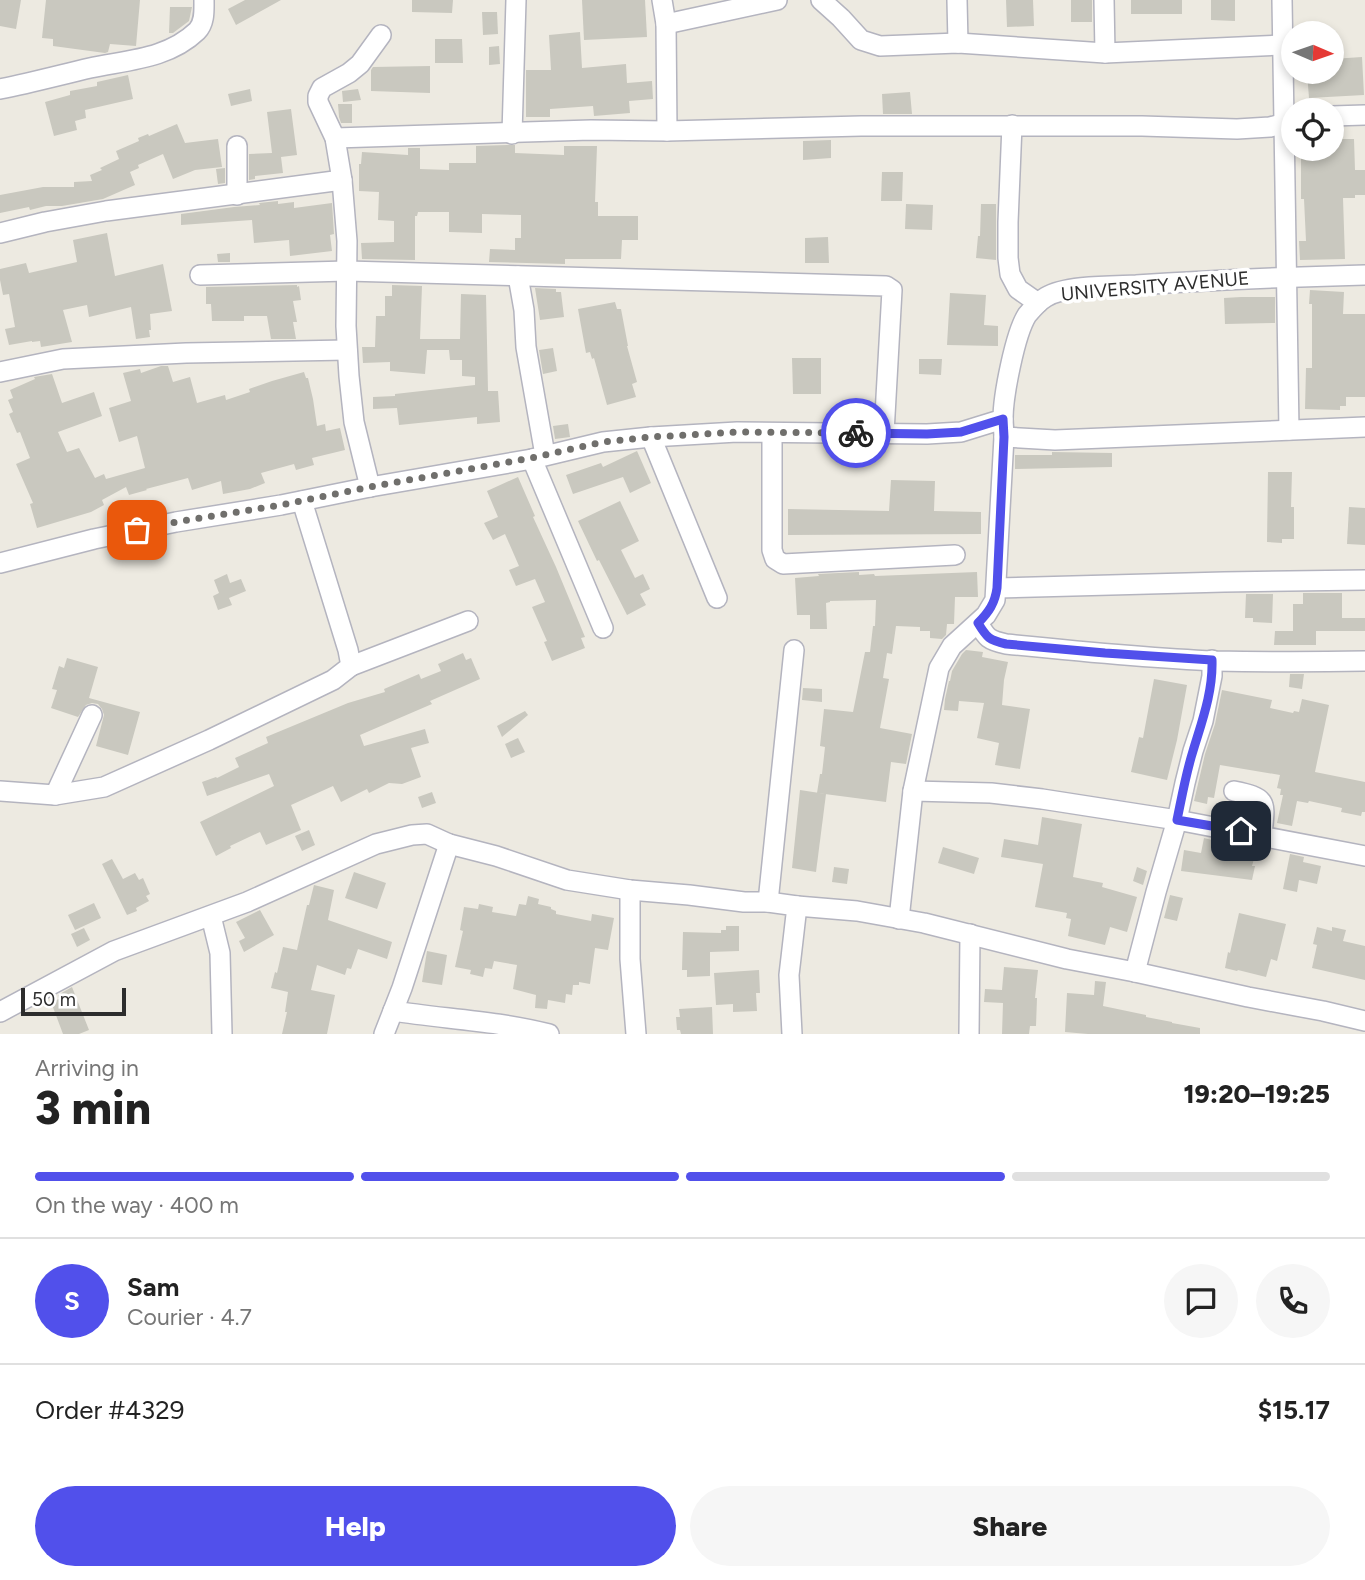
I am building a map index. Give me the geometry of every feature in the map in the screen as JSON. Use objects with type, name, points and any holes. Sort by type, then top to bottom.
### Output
[{"type":"street","points":[[0,89],[135,60],[168,50],[199,29],[205,0]]},
{"type":"street","points":[[512,134],[516,0]]},
{"type":"street","points":[[663,0],[666,24],[667,131]]},
{"type":"street","points":[[666,24],[777,0]]},
{"type":"street","points":[[821,0],[861,40],[880,46],[958,43],[1105,52],[1281,45]]},
{"type":"street","points":[[957,0],[958,43]]},
{"type":"street","points":[[1104,0],[1105,52]]},
{"type":"street","points":[[1282,0],[1282,21]]},
{"type":"street","points":[[370,487],[354,422],[347,350],[347,241],[342,180],[335,138],[318,102],[318,96],[323,88],[360,64],[381,35]]},
{"type":"street","points":[[1344,116],[1365,115]]},
{"type":"street","points":[[335,138],[861,125],[1259,129],[1281,124]]},
{"type":"street","points":[[1012,125],[1008,222],[1010,274],[1018,289],[1038,303]]},
{"type":"street","points":[[237,146],[237,195]]},
{"type":"street","points":[[1288,161],[1289,430]]},
{"type":"street","points":[[0,233],[106,211],[342,180]]},
{"type":"street","points":[[200,275],[347,271],[886,286],[892,290],[884,433]]},
{"type":"street","name":"UNIVERSITY AVENUE","points":[[997,588],[1003,408],[1020,332],[1027,316],[1038,303],[1048,296],[1076,289],[1365,275]]},
{"type":"street","points":[[518,276],[524,310],[538,457],[603,628]]},
{"type":"street","points":[[0,372],[63,359],[186,353],[347,350]]},
{"type":"street","points":[[0,563],[176,522],[538,457],[603,442],[651,437],[737,432],[927,434],[1004,428],[1055,440],[1365,426]]},
{"type":"street","points":[[772,433],[772,550],[775,559],[783,564],[955,555]]},
{"type":"street","points":[[651,437],[717,598]]},
{"type":"street","points":[[302,501],[351,667]]},
{"type":"street","points":[[899,919],[913,791],[939,668],[952,646],[986,615],[995,600],[997,588],[1365,580]]},
{"type":"street","points":[[0,791],[55,795],[104,787],[209,740],[332,680],[351,667],[468,621]]},
{"type":"street","points":[[978,623],[986,637],[1006,644],[1212,660],[1365,661]]},
{"type":"street","points":[[768,902],[794,650]]},
{"type":"street","points":[[1135,972],[1203,722],[1212,676],[1212,660]]},
{"type":"street","points":[[55,795],[92,715]]},
{"type":"street","points":[[913,791],[1029,797],[1177,820],[1365,856]]},
{"type":"street","points":[[1234,791],[1261,799],[1265,808],[1262,835]]},
{"type":"street","points":[[0,1012],[114,951],[247,902],[376,844],[427,834],[450,844],[567,880],[630,890],[857,911],[970,934],[1067,960],[1365,1021]]},
{"type":"street","points":[[384,1034],[450,844]]},
{"type":"street","points":[[630,890],[630,959],[635,1034]]},
{"type":"street","points":[[792,1034],[789,975],[797,906]]},
{"type":"street","points":[[211,916],[220,953],[222,1034]]},
{"type":"street","points":[[970,934],[970,1034]]},
{"type":"street","points":[[393,1011],[437,1018],[478,1020],[549,1034]]},
{"type":"building","points":[[0,0],[21,0],[16,29],[0,26]]},
{"type":"building","points":[[46,0],[140,0],[136,46],[110,44],[108,52],[105,53],[53,46],[53,39],[42,38]]},
{"type":"building","points":[[245,0],[281,0],[236,25],[228,9]]},
{"type":"building","points":[[412,0],[453,0],[452,13],[412,12]]},
{"type":"building","points":[[582,0],[645,0],[647,37],[584,40]]},
{"type":"building","points":[[1006,0],[1033,0],[1034,26],[1007,27]]},
{"type":"building","points":[[1071,0],[1092,0],[1092,22],[1071,22]]},
{"type":"building","points":[[1131,0],[1182,0],[1182,14],[1131,14]]},
{"type":"building","points":[[1211,0],[1235,0],[1235,21],[1211,20]]},
{"type":"building","points":[[170,7],[192,7],[189,21],[173,33],[169,33]]},
{"type":"building","points":[[482,12],[497,12],[498,34],[483,35]]},
{"type":"building","points":[[580,32],[582,68],[626,64],[627,83],[652,81],[653,99],[629,101],[630,113],[594,116],[593,106],[550,109],[550,117],[526,117],[526,70],[551,70],[549,35]]},
{"type":"building","points":[[435,39],[462,39],[463,63],[435,63]]},
{"type":"building","points":[[499,46],[500,64],[489,65],[489,47]]},
{"type":"building","points":[[1362,57],[1364,95],[1309,98],[1308,84],[1344,84],[1344,58]]},
{"type":"building","points":[[430,66],[430,93],[371,91],[373,67]]},
{"type":"building","points":[[128,75],[133,99],[85,110],[86,118],[75,121],[77,130],[54,136],[45,102],[70,95],[70,91],[97,86],[97,82]]},
{"type":"building","points":[[250,89],[252,101],[231,106],[228,94]]},
{"type":"building","points":[[358,89],[361,100],[343,102],[342,91]]},
{"type":"building","points":[[910,92],[912,114],[883,114],[882,94]]},
{"type":"building","points":[[338,104],[352,104],[352,123],[341,123]]},
{"type":"building","points":[[291,109],[297,155],[281,157],[283,173],[255,176],[255,179],[249,180],[249,154],[272,153],[267,112]]},
{"type":"building","points":[[177,124],[185,143],[218,139],[222,167],[195,170],[173,179],[163,154],[138,165],[139,168],[130,172],[135,185],[103,199],[0,213],[0,195],[43,187],[74,187],[74,182],[92,181],[90,175],[119,159],[116,151],[139,141],[138,138]]},
{"type":"building","points":[[1344,139],[1354,139],[1355,170],[1365,170],[1365,195],[1343,198],[1345,259],[1300,260],[1299,241],[1306,241],[1304,199],[1301,199],[1301,161],[1344,161]]},
{"type":"building","points":[[831,140],[831,158],[803,160],[803,141]]},
{"type":"building","points":[[515,145],[515,153],[564,155],[564,146],[597,146],[595,202],[598,202],[598,216],[638,216],[638,240],[622,240],[621,259],[565,259],[565,264],[489,262],[490,249],[515,250],[515,238],[521,238],[521,215],[482,214],[482,233],[449,232],[449,212],[418,212],[415,216],[415,260],[362,259],[361,243],[394,242],[394,221],[378,220],[379,192],[359,191],[362,152],[408,155],[408,148],[420,148],[420,169],[449,170],[449,163],[476,163],[476,146]]},
{"type":"building","points":[[225,168],[225,183],[218,184],[216,169]]},
{"type":"building","points":[[882,172],[903,172],[902,201],[881,201]]},
{"type":"building","points":[[278,201],[278,204],[294,202],[294,208],[332,203],[332,251],[290,256],[289,240],[254,243],[252,220],[181,225],[181,214]]},
{"type":"building","points":[[906,204],[933,205],[932,230],[905,229]]},
{"type":"building","points":[[981,204],[996,204],[996,260],[976,258]]},
{"type":"building","points":[[107,233],[115,276],[163,264],[172,311],[150,314],[150,337],[136,339],[131,307],[89,317],[87,305],[63,310],[72,342],[41,347],[40,341],[9,345],[5,329],[15,327],[9,294],[3,295],[0,269],[26,263],[29,273],[77,262],[73,240]]},
{"type":"building","points":[[828,237],[829,263],[805,263],[805,238]]},
{"type":"building","points":[[230,253],[230,262],[218,262],[217,254]]},
{"type":"building","points":[[297,285],[301,300],[293,301],[297,322],[293,322],[296,339],[271,339],[267,316],[244,316],[244,321],[212,321],[211,304],[206,304],[206,287]]},
{"type":"building","points":[[392,285],[422,286],[420,339],[460,339],[461,294],[486,295],[488,391],[498,391],[500,422],[477,424],[477,417],[399,425],[397,408],[373,409],[373,397],[475,385],[475,377],[462,376],[462,360],[450,360],[449,350],[427,350],[425,374],[390,371],[390,362],[363,363],[362,347],[375,347],[376,316],[385,316],[385,296],[392,296]]},
{"type":"building","points":[[535,288],[556,289],[556,292],[561,292],[564,317],[540,320]]},
{"type":"building","points":[[1310,290],[1344,292],[1343,314],[1365,314],[1365,397],[1346,397],[1346,406],[1340,406],[1340,410],[1305,409],[1306,368],[1312,368]]},
{"type":"building","points":[[950,293],[986,295],[984,325],[998,326],[998,346],[947,345]]},
{"type":"building","points":[[1275,297],[1275,323],[1225,324],[1224,298]]},
{"type":"building","points":[[615,302],[617,309],[621,309],[637,382],[632,384],[636,397],[607,405],[594,358],[592,359],[590,352],[586,353],[578,309]]},
{"type":"building","points":[[553,348],[557,371],[543,374],[539,350]]},
{"type":"building","points":[[792,358],[821,358],[821,394],[793,394]]},
{"type":"building","points":[[919,359],[942,359],[941,375],[919,374]]},
{"type":"building","points":[[168,366],[173,382],[190,377],[197,403],[225,395],[226,400],[250,392],[249,389],[304,372],[308,378],[317,426],[325,424],[326,431],[340,428],[345,450],[312,458],[314,465],[296,470],[294,464],[261,473],[265,483],[223,494],[221,481],[192,490],[188,478],[129,495],[126,487],[102,500],[104,505],[91,512],[37,528],[30,504],[33,503],[16,464],[30,458],[20,432],[17,433],[9,414],[13,412],[8,400],[13,398],[10,390],[35,379],[34,377],[52,374],[62,403],[94,392],[102,416],[58,432],[67,452],[79,448],[95,478],[104,474],[106,479],[145,468],[137,436],[119,442],[109,408],[131,401],[123,373],[140,369],[141,373]]},
{"type":"building","points":[[568,424],[570,437],[555,439],[553,426]]},
{"type":"building","points":[[637,451],[651,483],[630,493],[623,477],[573,494],[566,475],[601,463],[603,467]]},
{"type":"building","points":[[1052,452],[1112,453],[1112,467],[1015,469],[1015,455],[1052,455]]},
{"type":"building","points":[[1268,472],[1292,472],[1294,539],[1282,539],[1282,543],[1267,542]]},
{"type":"building","points":[[518,477],[585,637],[581,638],[585,648],[552,661],[544,642],[547,641],[532,607],[545,602],[535,579],[516,586],[509,570],[519,566],[505,534],[493,540],[484,523],[498,517],[487,491]]},
{"type":"building","points":[[891,480],[935,481],[934,511],[981,512],[981,534],[788,535],[788,509],[889,511]]},
{"type":"building","points":[[620,501],[639,541],[621,550],[635,578],[643,574],[650,589],[640,594],[646,605],[627,615],[578,521]]},
{"type":"building","points":[[1349,507],[1365,508],[1365,545],[1347,544]]},
{"type":"building","points":[[859,572],[859,575],[875,576],[977,572],[978,597],[955,597],[954,624],[947,624],[946,635],[942,639],[930,638],[930,631],[920,631],[920,627],[896,626],[892,654],[887,653],[883,678],[889,679],[880,728],[912,734],[906,764],[891,762],[886,802],[817,793],[825,747],[820,746],[824,709],[853,712],[865,652],[870,652],[876,600],[830,601],[826,603],[827,629],[810,629],[810,615],[797,615],[795,578]]},
{"type":"building","points":[[227,574],[230,583],[241,579],[246,591],[229,598],[232,605],[218,610],[213,596],[219,593],[214,580]]},
{"type":"building","points":[[1303,593],[1342,593],[1342,618],[1365,618],[1365,631],[1316,631],[1316,645],[1274,645],[1275,631],[1293,631],[1293,604],[1303,604]]},
{"type":"building","points":[[1246,594],[1273,594],[1272,623],[1253,622],[1253,618],[1245,618]]},
{"type":"building","points":[[966,650],[983,652],[982,657],[1008,662],[1002,705],[1030,709],[1020,769],[995,765],[999,743],[977,738],[984,703],[959,701],[958,711],[944,710],[952,671]]},
{"type":"building","points":[[463,653],[466,660],[471,658],[480,679],[430,701],[432,704],[360,735],[364,746],[425,729],[429,743],[411,748],[421,777],[402,784],[389,783],[369,793],[367,789],[341,802],[333,786],[291,805],[301,830],[266,845],[260,832],[216,856],[200,822],[274,786],[269,774],[207,796],[202,782],[239,767],[235,758],[268,743],[266,737],[348,703],[385,692],[384,689],[419,674],[421,679],[441,671],[438,664]]},
{"type":"building","points":[[67,658],[98,667],[89,698],[140,712],[128,755],[96,746],[104,715],[98,704],[86,705],[78,717],[51,708],[57,690],[52,689],[59,666],[64,668]]},
{"type":"building","points":[[1290,674],[1304,674],[1302,689],[1289,687]]},
{"type":"building","points":[[1154,679],[1187,685],[1167,780],[1131,772],[1139,737],[1143,738]]},
{"type":"building","points":[[803,688],[822,689],[822,702],[802,700]]},
{"type":"building","points":[[1222,690],[1272,700],[1270,708],[1293,713],[1299,712],[1302,699],[1329,705],[1315,772],[1365,782],[1365,812],[1362,812],[1361,816],[1341,812],[1342,808],[1297,801],[1292,826],[1277,823],[1283,795],[1280,795],[1281,789],[1277,788],[1280,775],[1220,765],[1214,798],[1208,797],[1207,804],[1194,801]]},
{"type":"building","points":[[525,711],[528,715],[502,737],[497,726]]},
{"type":"building","points":[[518,738],[525,752],[511,758],[505,744]]},
{"type":"building","points":[[800,790],[826,794],[816,872],[792,868]]},
{"type":"building","points":[[432,792],[436,803],[422,808],[418,797]]},
{"type":"building","points":[[1042,817],[1082,824],[1073,877],[1103,883],[1102,887],[1137,897],[1127,932],[1110,927],[1105,945],[1068,936],[1071,919],[1066,918],[1067,913],[1035,907],[1043,864],[1001,857],[1004,839],[1038,845]]},
{"type":"building","points":[[309,830],[315,845],[302,851],[295,836]]},
{"type":"building","points":[[1204,838],[1257,848],[1252,866],[1255,866],[1252,880],[1181,871],[1184,850],[1201,853]]},
{"type":"building","points":[[943,847],[979,858],[974,874],[938,863]]},
{"type":"building","points":[[1290,854],[1304,857],[1303,862],[1321,866],[1317,884],[1299,880],[1297,892],[1283,889]]},
{"type":"building","points":[[112,859],[123,879],[135,873],[139,880],[143,878],[150,894],[146,896],[149,901],[127,915],[102,864]]},
{"type":"building","points":[[834,867],[849,869],[847,884],[832,882]]},
{"type":"building","points":[[1137,867],[1147,871],[1143,885],[1133,881]]},
{"type":"building","points":[[354,872],[386,883],[377,909],[345,898]]},
{"type":"building","points":[[314,885],[334,890],[328,920],[392,942],[387,959],[358,949],[351,969],[347,968],[345,975],[317,965],[311,990],[335,995],[327,1034],[282,1034],[288,992],[271,988],[283,947],[297,950]]},
{"type":"building","points":[[1170,895],[1183,898],[1177,921],[1164,918]]},
{"type":"building","points":[[528,896],[539,899],[538,904],[551,907],[556,914],[591,921],[592,914],[614,918],[608,950],[595,948],[590,984],[579,982],[579,985],[573,985],[572,995],[566,994],[565,1003],[548,1000],[547,1009],[535,1008],[536,995],[513,989],[517,965],[494,961],[492,969],[485,968],[483,977],[470,974],[471,970],[455,967],[463,931],[460,930],[464,907],[478,909],[479,904],[493,907],[492,912],[516,916],[519,904],[526,905]]},
{"type":"building","points":[[94,903],[101,918],[75,930],[68,915]]},
{"type":"building","points":[[260,910],[274,935],[244,952],[239,941],[245,938],[236,922]]},
{"type":"building","points":[[1239,913],[1286,924],[1277,961],[1271,959],[1266,977],[1225,968]]},
{"type":"building","points":[[726,926],[739,926],[739,951],[710,952],[710,976],[687,977],[687,970],[682,970],[683,932],[721,933],[721,930],[726,930]]},
{"type":"building","points":[[1317,927],[1332,931],[1332,927],[1346,930],[1343,941],[1365,946],[1365,980],[1312,968],[1317,945],[1313,944]]},
{"type":"building","points":[[84,928],[90,940],[77,947],[71,934]]},
{"type":"building","points":[[427,951],[447,955],[442,985],[422,982]]},
{"type":"building","points":[[1004,967],[1038,970],[1036,1026],[1030,1026],[1029,1034],[1002,1034],[1003,1003],[984,1002],[985,989],[1002,990]]},
{"type":"building","points":[[759,970],[760,993],[756,993],[757,1011],[733,1012],[733,1004],[716,1005],[714,973]]},
{"type":"building","points":[[1095,981],[1106,982],[1103,1006],[1200,1028],[1200,1034],[1065,1032],[1067,993],[1094,995]]},
{"type":"building","points":[[72,987],[89,1030],[79,1034],[63,1034],[51,1002],[59,999],[58,995]]},
{"type":"building","points":[[712,1007],[713,1034],[681,1034],[680,1030],[677,1030],[676,1017],[680,1017],[679,1009]]},
{"type":"way so far","points":[[137,530],[531,458],[603,442],[737,432],[856,433]]},
{"type":"route","points":[[856,433],[961,432],[1003,419],[997,588],[995,600],[978,623],[986,637],[1006,644],[1212,660],[1212,676],[1203,722],[1193,751],[1177,820],[1241,831]]}]
